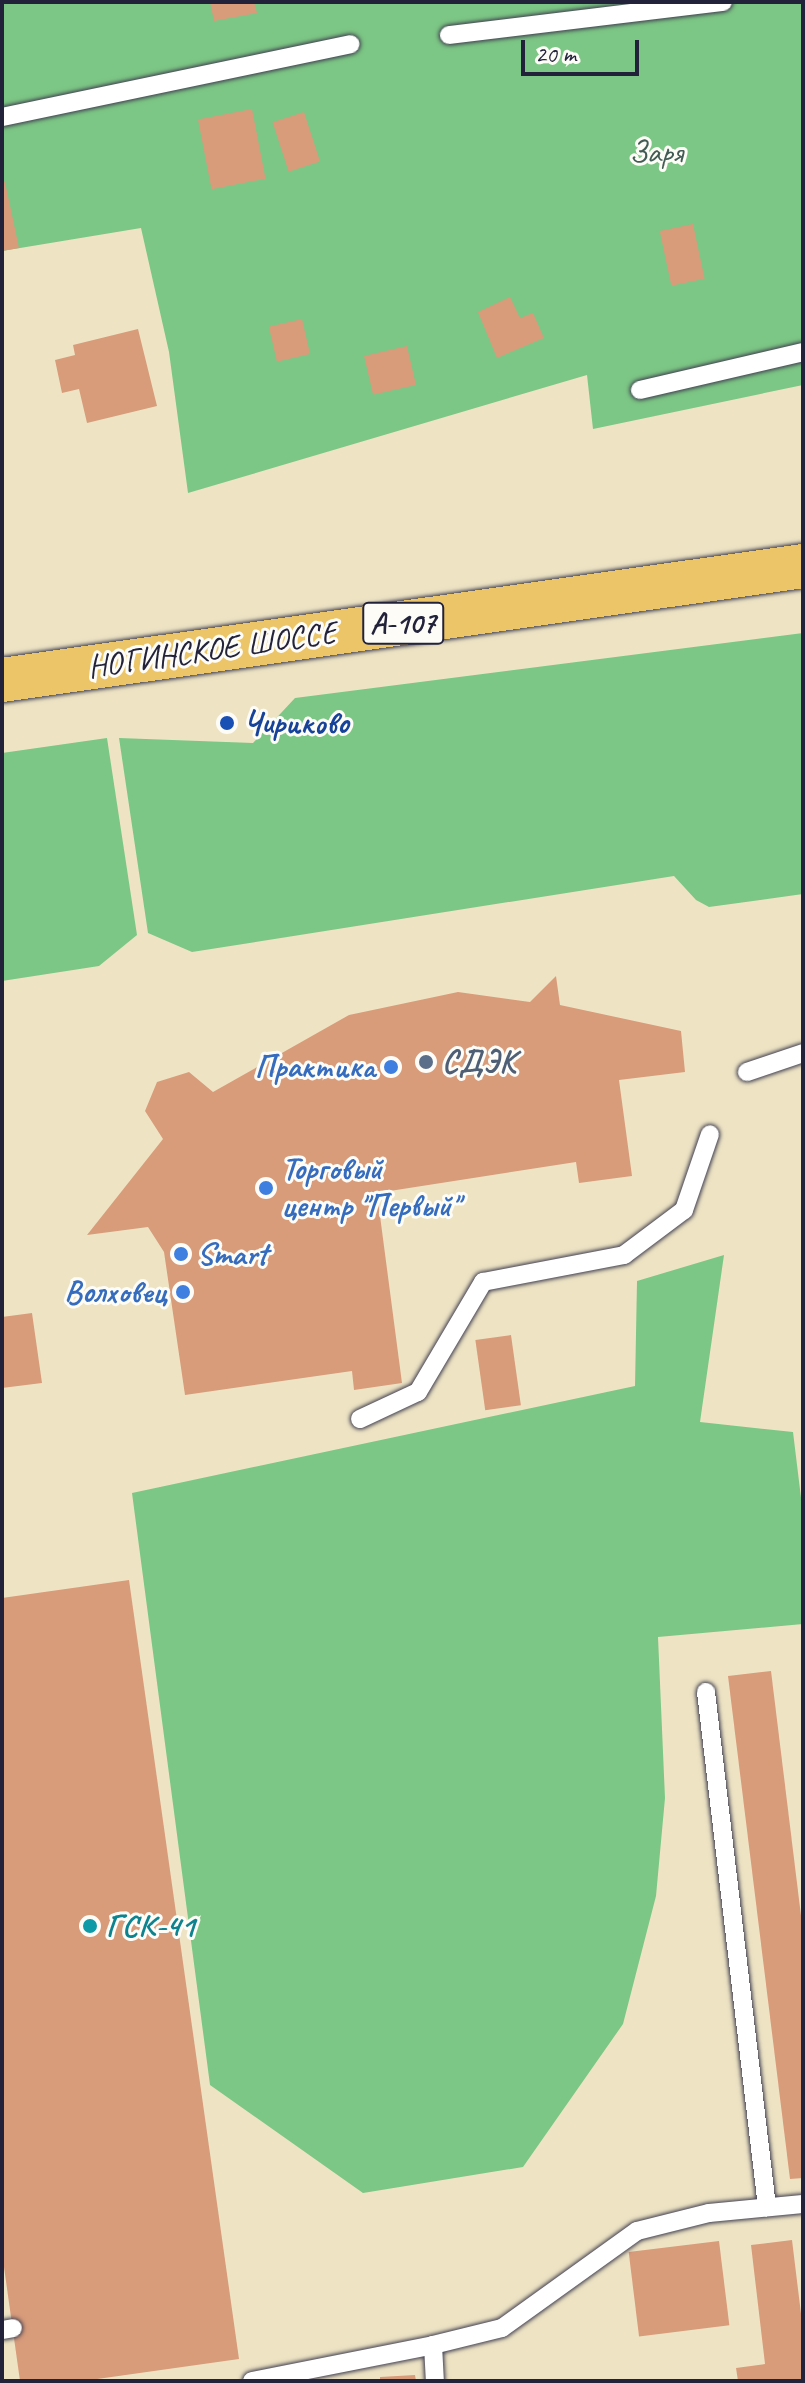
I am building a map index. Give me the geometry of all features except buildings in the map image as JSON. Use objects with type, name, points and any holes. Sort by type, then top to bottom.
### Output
[{"type":"highway","name":"НОГИНСКОЕ ШОССЕ","points":[[2,680],[803,566]]},
{"type":"lane","points":[[449,35],[723,2]]},
{"type":"lane","points":[[2,117],[350,44]]},
{"type":"lane","points":[[640,390],[803,352]]},
{"type":"lane","points":[[747,1072],[803,1053]]},
{"type":"lane","points":[[360,1419],[418,1392],[483,1282],[624,1255],[684,1210],[710,1134]]},
{"type":"lane","points":[[706,1692],[767,2207]]},
{"type":"lane","points":[[252,2381],[502,2328],[637,2231],[709,2213],[803,2204]]},
{"type":"lane","points":[[433,2345],[435,2381]]},
{"type":"green space","name":"Заря","points":[[2,2],[803,2],[803,385],[593,429],[587,375],[188,493],[169,352],[141,228],[2,251]]},
{"type":"green space","points":[[803,633],[803,894],[709,907],[696,900],[674,876],[192,952],[148,933],[119,738],[253,743],[295,698]]},
{"type":"green space","points":[[107,738],[137,935],[99,966],[2,981],[2,753]]},
{"type":"green space","points":[[724,1255],[700,1422],[793,1432],[803,1514],[803,1624],[658,1637],[665,1798],[656,1896],[623,2024],[523,2167],[363,2193],[210,2085],[132,1493],[635,1386],[637,1281]]},
{"type":"place","name":"Чириково","points":[[227,723]]},
{"type":"place","name":"СДЭК","points":[[426,1062]]},
{"type":"place","name":"Практика","points":[[391,1067]]},
{"type":"place","name":"Торговый центр \"Первый\"","points":[[266,1188]]},
{"type":"place","name":"Smart","points":[[181,1254]]},
{"type":"place","name":"Волховец","points":[[183,1292]]},
{"type":"place","name":"ГСК-41","points":[[90,1926]]}]
